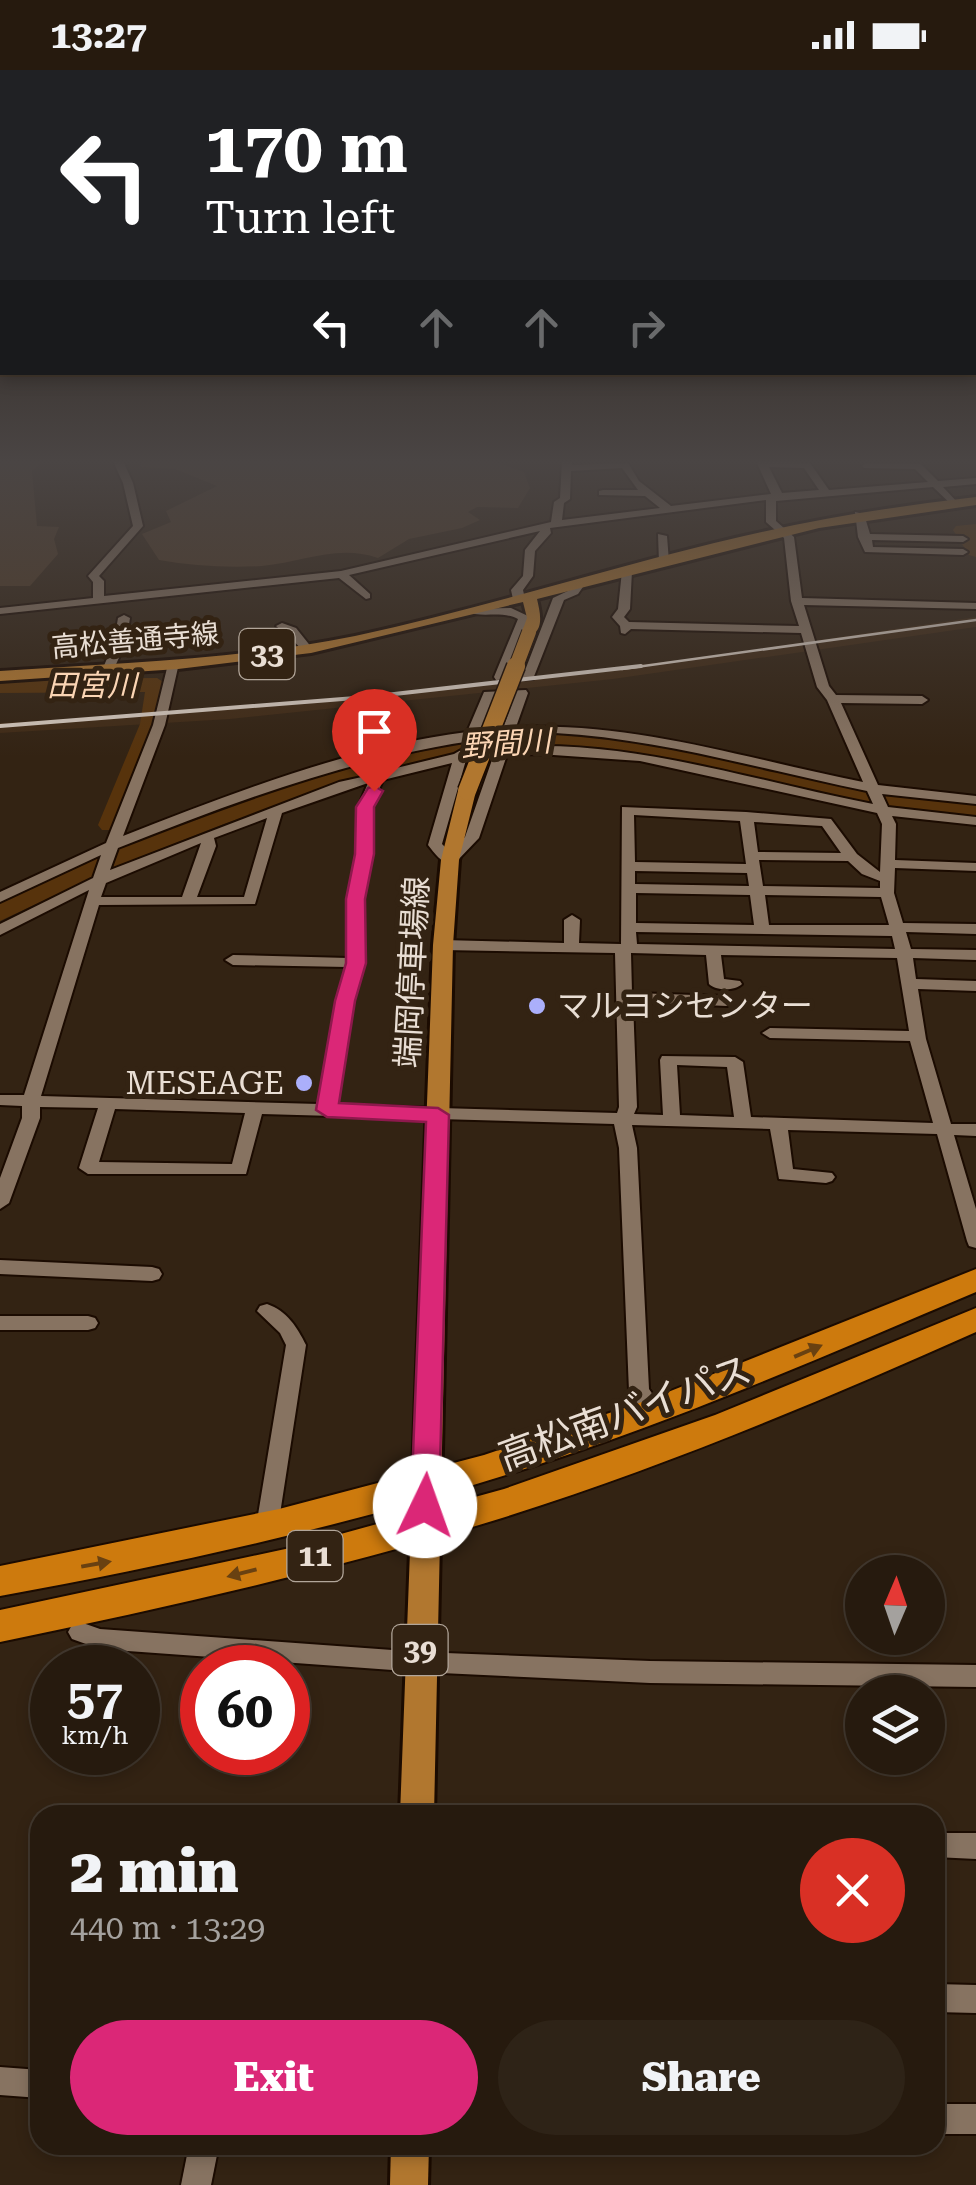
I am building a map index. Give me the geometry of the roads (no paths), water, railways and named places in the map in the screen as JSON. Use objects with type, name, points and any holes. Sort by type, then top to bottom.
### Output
[{"type":"highway","name":"高松南バイパス","points":[[0,1582],[173,1550],[426,1485],[654,1410],[773,1366],[976,1280]]},
{"type":"highway","name":"高松南バイパス","points":[[0,1626],[205,1582],[639,1467],[976,1319]]},
{"type":"main road","name":"高松善通寺線","points":[[0,676],[306,648],[673,560]]},
{"type":"main road","name":"端岡停車場線","points":[[426,1485],[443,945],[450,860],[467,791],[534,618],[524,598]]},
{"type":"main road","name":"39","points":[[416,1805],[426,1485]]},
{"type":"main road","points":[[409,2185],[410,2155]]},
{"type":"street","points":[[98,601],[99,582],[93,576],[108,560]]},
{"type":"street","points":[[0,611],[341,574],[404,560]]},
{"type":"street","points":[[524,598],[517,590],[528,576],[529,560]]},
{"type":"street","points":[[791,560],[796,601],[823,687],[890,824],[888,878],[917,1036],[976,1241]]},
{"type":"street","points":[[627,571],[624,609],[618,617],[626,628],[807,630]]},
{"type":"street","points":[[341,574],[366,596]]},
{"type":"street","points":[[471,611],[511,611],[524,618],[500,677],[529,676],[559,598],[574,592],[579,584]]},
{"type":"street","points":[[796,601],[976,606]]},
{"type":"street","points":[[0,626],[26,610]]},
{"type":"street","points":[[110,668],[124,618]]},
{"type":"street","points":[[282,626],[292,630],[306,648]]},
{"type":"street","points":[[1,1199],[31,1118],[31,1102],[92,901],[159,725],[173,663]]},
{"type":"street","points":[[474,734],[488,696],[522,693],[508,732]]},
{"type":"street","points":[[832,699],[922,700]]},
{"type":"street","points":[[891,700],[898,718]]},
{"type":"street","points":[[0,898],[113,843],[380,752],[474,734],[569,730],[638,738],[875,790],[976,800]]},
{"type":"street","points":[[460,754],[435,844],[450,860],[472,838],[502,750]]},
{"type":"street","points":[[0,930],[101,876],[377,775],[460,754],[583,750],[643,758],[884,810],[976,821]]},
{"type":"street","points":[[327,1110],[345,1001],[356,963],[355,899],[364,854],[365,807],[377,775],[380,752]]},
{"type":"street","points":[[92,901],[250,900],[276,810]]},
{"type":"street","points":[[654,1410],[640,1391],[628,1148],[622,1120],[628,1107],[626,949],[630,927],[626,810],[826,822],[848,857],[873,876],[888,878]]},
{"type":"street","points":[[746,816],[762,929]]},
{"type":"street","points":[[188,901],[208,846],[206,836]]},
{"type":"street","points":[[627,866],[848,857]]},
{"type":"street","points":[[671,867],[673,889]]},
{"type":"street","points":[[628,888],[757,890],[976,867]]},
{"type":"street","points":[[572,920],[572,948]]},
{"type":"street","points":[[630,927],[976,929]]},
{"type":"street","points":[[443,945],[976,955]]},
{"type":"street","points":[[713,950],[717,984],[734,984]]},
{"type":"street","points":[[232,960],[356,963]]},
{"type":"street","points":[[910,984],[976,986]]},
{"type":"street","points":[[626,997],[726,1001]]},
{"type":"street","points":[[770,1033],[917,1036]]},
{"type":"street","points":[[672,1121],[668,1060],[735,1062],[743,1122]]},
{"type":"street","points":[[0,1100],[976,1130]]},
{"type":"street","points":[[108,1104],[88,1168],[240,1170],[255,1108]]},
{"type":"street","points":[[778,1124],[785,1175],[826,1177]]},
{"type":"street","points":[[0,1148],[20,1149]]},
{"type":"street","points":[[0,1267],[152,1274]]},
{"type":"street","points":[[267,1311],[287,1328],[296,1345],[267,1528]]},
{"type":"street","points":[[0,1324],[88,1323]]},
{"type":"street","points":[[80,1632],[100,1639],[420,1662],[650,1672],[976,1676]]},
{"type":"street","points":[[945,1845],[976,1846]]},
{"type":"street","points":[[945,1998],[976,1999]]},
{"type":"street","points":[[0,2080],[30,2083]]},
{"type":"street","points":[[945,2119],[976,2120]]},
{"type":"street","points":[[196,2185],[202,2155]]},
{"type":"waterway","name":"田宮川","points":[[0,686],[157,685],[152,724],[111,825]]},
{"type":"waterway","name":"野間川","points":[[0,913],[78,873],[215,819],[368,768],[465,747],[516,742],[627,746],[833,793],[976,811]]},
{"type":"railway","points":[[622,669],[976,620]]},
{"type":"railway","points":[[0,726],[368,697],[641,666]]},
{"type":"place","name":"マルヨシセンター","points":[[537,1006]]},
{"type":"place","name":"MESEAGE","points":[[304,1083]]}]
